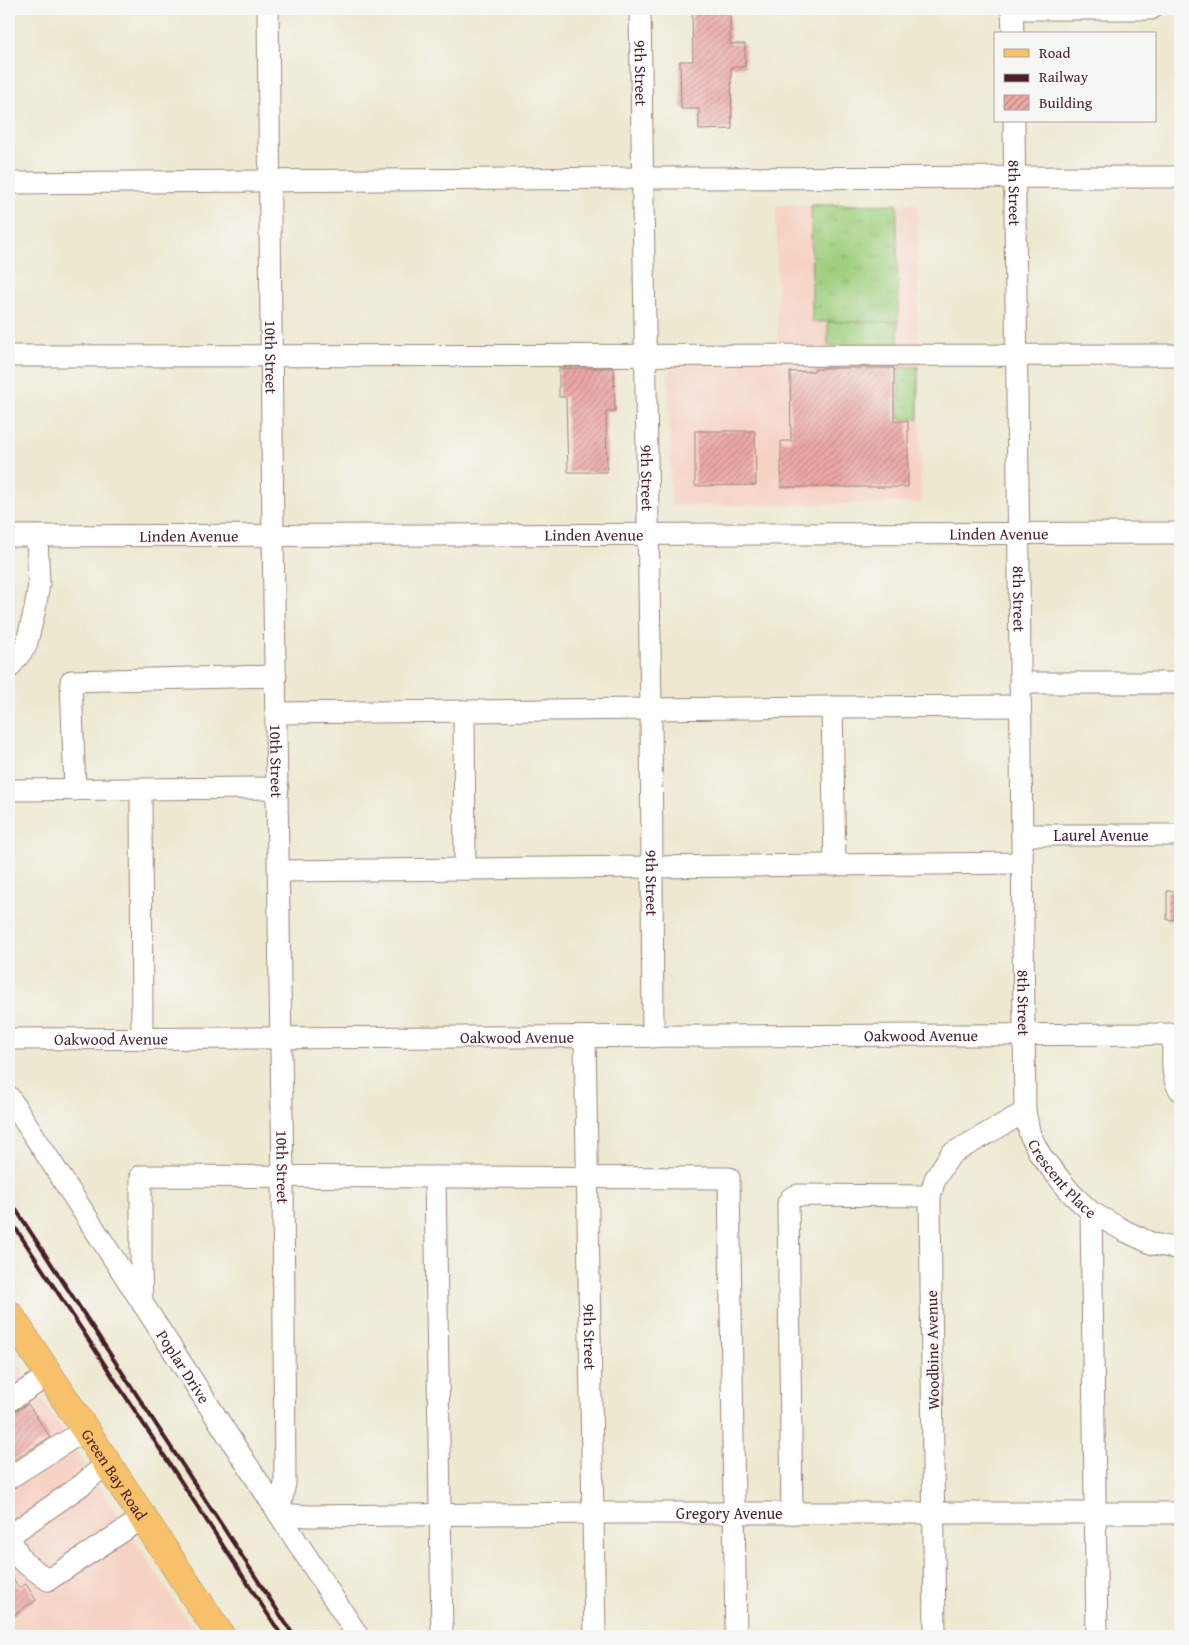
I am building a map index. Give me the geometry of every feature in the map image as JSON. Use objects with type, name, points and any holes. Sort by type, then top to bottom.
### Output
[{"type":"main road","name":"Green Bay Road","points":[[9,1314],[221,1636]]},
{"type":"street","name":"10th Street","points":[[268,9],[273,535],[283,1177],[285,1484],[279,1514]]},
{"type":"street","name":"9th Street","points":[[640,9],[651,709],[653,1036]]},
{"type":"street","points":[[1013,32],[1012,9],[1151,9]]},
{"type":"street","name":"8th Street","points":[[1014,122],[1024,1041]]},
{"type":"street","points":[[9,183],[642,178],[1180,177]]},
{"type":"street","points":[[9,356],[1180,355]]},
{"type":"street","name":"Linden Avenue","points":[[9,536],[1180,533]]},
{"type":"street","points":[[9,668],[26,646],[35,609],[39,584],[37,536]]},
{"type":"street","points":[[75,790],[71,681],[276,676]]},
{"type":"street","points":[[1020,683],[1180,683]]},
{"type":"street","points":[[277,713],[1020,706]]},
{"type":"street","points":[[832,707],[835,865]]},
{"type":"street","points":[[464,711],[465,869]]},
{"type":"street","points":[[9,790],[278,788]]},
{"type":"street","points":[[141,789],[142,1039]]},
{"type":"street","name":"Laurel Avenue","points":[[1022,835],[1180,835]]},
{"type":"street","points":[[279,872],[1022,863]]},
{"type":"street","points":[[1177,1034],[1174,1076],[1180,1090]]},
{"type":"street","name":"Oakwood Avenue","points":[[9,1039],[653,1036],[1024,1041],[1177,1034]]},
{"type":"street","name":"9th Street","points":[[585,1037],[595,1636]]},
{"type":"street","name":"Crescent Place","points":[[1024,1041],[1025,1112],[1030,1135],[1041,1156],[1071,1193],[1092,1212],[1124,1232],[1153,1244],[1180,1249]]},
{"type":"street","name":"Poplar Drive","points":[[9,1097],[358,1636]]},
{"type":"street","name":"Woodbine Avenue","points":[[935,1636],[930,1196],[935,1179],[951,1154],[1025,1112]]},
{"type":"street","points":[[142,1303],[141,1176],[729,1178],[736,1636]]},
{"type":"street","points":[[436,1177],[442,1636]]},
{"type":"street","points":[[792,1513],[788,1203],[791,1198],[798,1195],[930,1196]]},
{"type":"street","points":[[1092,1212],[1097,1636]]},
{"type":"street","points":[[9,1400],[49,1375]]},
{"type":"street","points":[[9,1478],[86,1430]]},
{"type":"street","points":[[107,1463],[83,1484],[9,1536],[22,1561],[48,1580],[143,1518]]},
{"type":"street","name":"Gregory Avenue","points":[[279,1514],[309,1516],[593,1513],[1180,1512]]},
{"type":"shaded area","points":[[917,204],[921,503],[671,506],[669,360],[778,359],[776,205]]},
{"type":"shaded area","points":[[9,1349],[197,1636],[9,1636]]},
{"type":"green space","points":[[897,204],[898,322],[812,322],[811,205]]},
{"type":"green space","points":[[828,322],[898,322],[898,345],[828,346]]},
{"type":"green space","points":[[899,367],[918,367],[918,419],[899,419]]},
{"type":"building","points":[[692,11],[730,11],[730,44],[745,44],[745,67],[731,67],[732,129],[699,130],[699,109],[681,109],[680,61],[693,61]]},
{"type":"building","points":[[559,368],[614,368],[615,411],[606,411],[607,472],[568,472],[566,397],[559,397]]},
{"type":"building","points":[[894,368],[894,421],[908,421],[908,487],[781,487],[781,441],[791,441],[790,372],[814,371],[814,369]]},
{"type":"building","points":[[695,431],[755,431],[756,485],[695,486]]},
{"type":"building","points":[[1167,891],[1180,891],[1180,919],[1167,920]]},
{"type":"building","points":[[28,1404],[50,1437],[9,1463],[9,1415]]},
{"type":"building","points":[[9,1572],[19,1588],[26,1584],[36,1600],[9,1618]]},
{"type":"railway","points":[[9,1199],[294,1636]]},
{"type":"railway","points":[[9,1218],[282,1636]]}]
